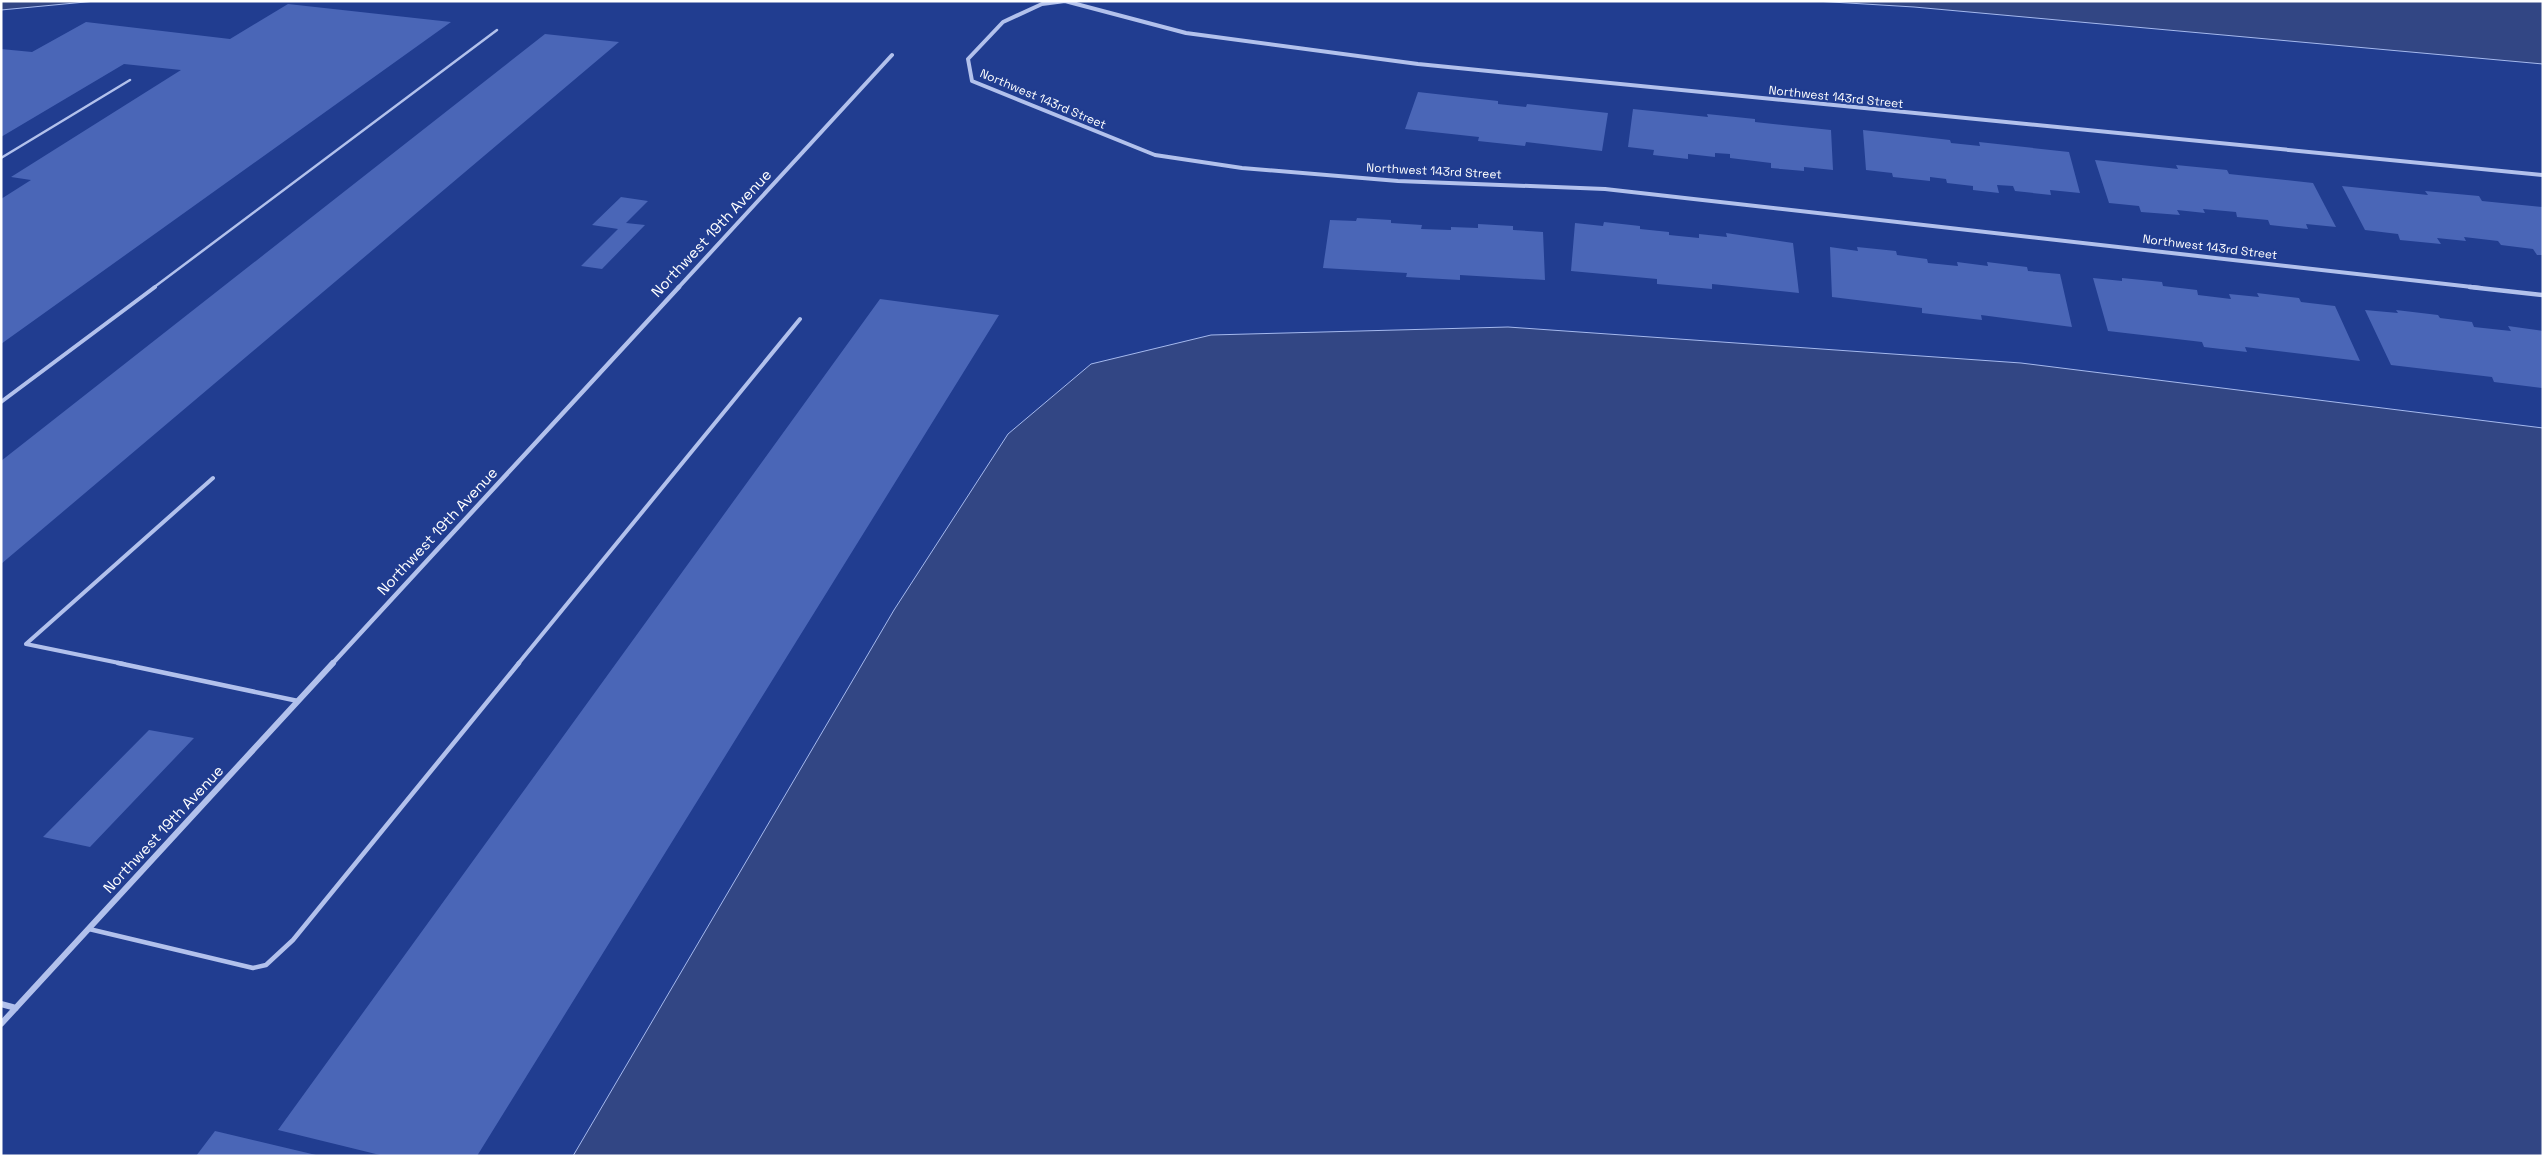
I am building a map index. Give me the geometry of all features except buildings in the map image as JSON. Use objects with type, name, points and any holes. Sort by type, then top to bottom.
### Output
[{"type":"street","name":"Northwest 143rd Street","points":[[2543,175],[1418,64],[1186,33],[1121,14],[1065,1],[1042,4],[1003,22],[968,59],[972,81],[1063,120],[1155,155],[1242,168],[1398,181],[1606,189],[2543,295]]},
{"type":"street","name":"Northwest 19th Avenue","points":[[1,1024],[892,55]]},
{"type":"street","points":[[1,1004],[16,1008]]},
{"type":"lane","points":[[1,402],[497,30]]},
{"type":"lane","points":[[1,158],[130,80]]},
{"type":"lane","points":[[89,929],[253,968],[266,965],[305,924],[800,319]]},
{"type":"lane","points":[[213,478],[26,644],[298,701]]},
{"type":"water","points":[[1,1],[96,1],[1,10]]},
{"type":"water","points":[[1815,1],[2543,1],[2543,64],[1914,7]]},
{"type":"water","points":[[1508,327],[2021,363],[2543,428],[2543,1156],[573,1156],[894,610],[1008,434],[1091,364],[1211,335]]}]
